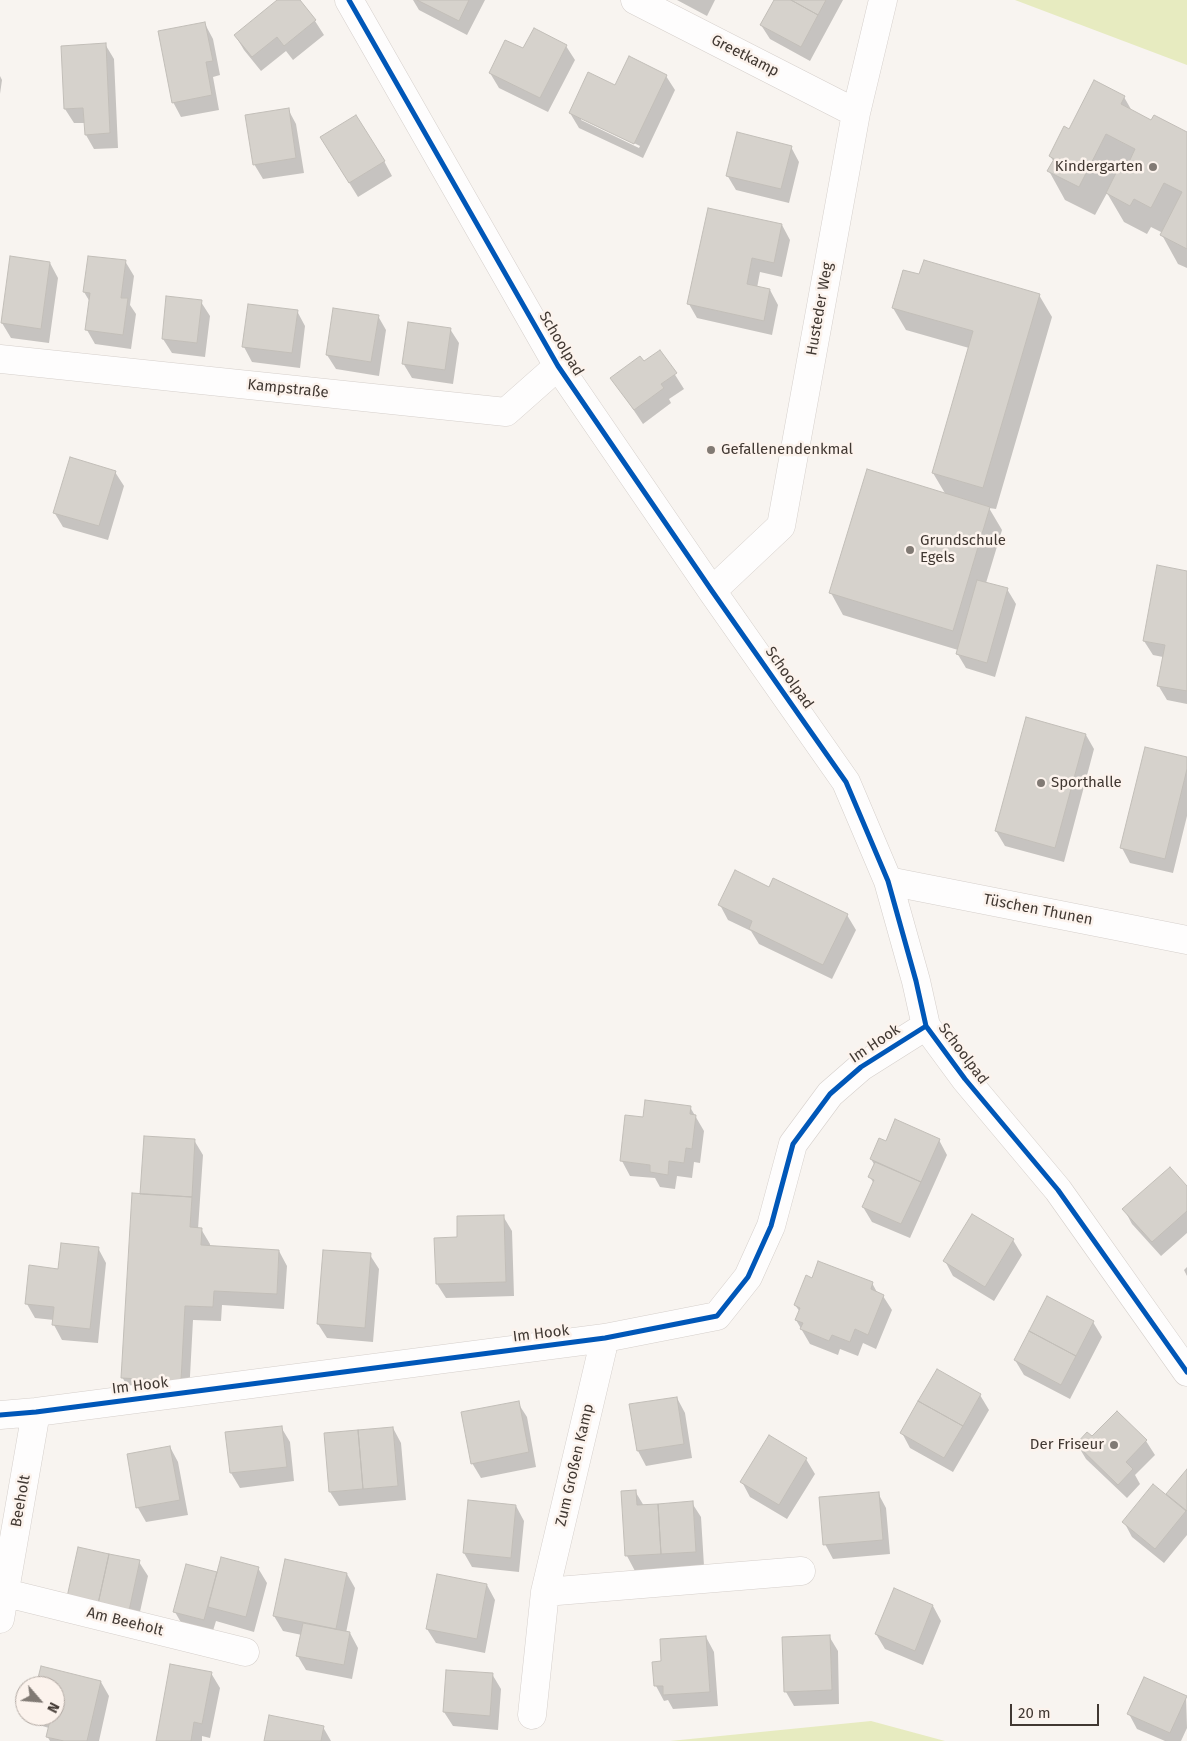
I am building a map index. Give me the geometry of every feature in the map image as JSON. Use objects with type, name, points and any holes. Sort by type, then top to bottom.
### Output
[{"type":"street","name":"Schoolpad","points":[[349,0],[558,366],[846,782],[888,881],[916,981],[926,1026],[965,1079],[1058,1190],[1187,1372]]},
{"type":"street","name":"Greetkamp","points":[[635,0],[856,113]]},
{"type":"street","name":"Husteder Weg","points":[[712,591],[781,526],[856,113],[883,0]]},
{"type":"street","name":"Kampstraße","points":[[0,358],[506,412],[558,366]]},
{"type":"street","name":"Tüschen Thunen","points":[[888,881],[1187,940]]},
{"type":"street","name":"Im Hook","points":[[0,1415],[36,1412],[605,1338],[717,1316],[748,1277],[771,1226],[793,1144],[830,1094],[861,1067],[926,1026]]},
{"type":"street","name":"Zum Großen Kamp","points":[[532,1715],[546,1592],[605,1338]]},
{"type":"street","name":"Beeholt","points":[[0,1619],[36,1412]]},
{"type":"street","points":[[546,1592],[801,1571]]},
{"type":"street","name":"Am Beeholt","points":[[6,1593],[245,1652]]},
{"type":"green space","points":[[1015,0],[1187,0],[1187,65]]},
{"type":"green space","points":[[871,1721],[945,1741],[670,1741]]},
{"type":"building","points":[[277,0],[300,0],[316,20],[284,46],[277,37],[252,57],[234,35]]},
{"type":"building","points":[[417,0],[469,0],[459,21]]},
{"type":"building","points":[[774,0],[791,0],[818,15],[801,47],[760,25]]},
{"type":"building","points":[[791,0],[826,0],[818,15]]},
{"type":"building","points":[[205,22],[213,61],[206,62],[212,95],[172,103],[158,31]]},
{"type":"building","points":[[534,28],[567,45],[540,98],[489,73],[505,40],[523,48]]},
{"type":"building","points":[[106,43],[110,133],[85,135],[83,108],[64,109],[61,46]]},
{"type":"building","points":[[629,56],[667,75],[634,144],[569,113],[588,72],[615,85]]},
{"type":"building","name":"Kindergarten","points":[[1094,80],[1125,96],[1121,104],[1151,120],[1154,115],[1187,132],[1187,249],[1160,235],[1182,192],[1164,183],[1151,208],[1134,199],[1130,206],[1106,193],[1123,159],[1129,162],[1135,149],[1106,134],[1079,187],[1047,171],[1054,159],[1049,156],[1064,126],[1069,129]]},
{"type":"building","points":[[289,108],[296,158],[253,165],[245,115]]},
{"type":"building","points":[[356,115],[385,161],[349,183],[320,137]]},
{"type":"building","points":[[737,132],[792,146],[781,189],[726,176]]},
{"type":"building","points":[[708,208],[782,224],[774,263],[752,258],[747,284],[770,289],[764,321],[687,304]]},
{"type":"building","points":[[10,256],[50,262],[41,329],[1,323]]},
{"type":"building","points":[[88,256],[126,260],[121,298],[128,298],[123,335],[85,330],[90,293],[83,292]]},
{"type":"building","points":[[924,260],[1040,294],[983,488],[932,473],[973,331],[892,308],[903,270],[919,274]]},
{"type":"building","points":[[166,296],[202,300],[197,343],[162,339]]},
{"type":"building","points":[[248,304],[298,310],[292,353],[242,347]]},
{"type":"building","points":[[333,308],[379,315],[371,362],[326,355]]},
{"type":"building","points":[[408,322],[451,328],[445,370],[402,364]]},
{"type":"building","points":[[660,350],[677,373],[661,384],[664,388],[634,410],[610,378],[640,356],[644,361]]},
{"type":"building","points":[[70,457],[116,471],[99,526],[53,513]]},
{"type":"building","name":"Grundschule Egels","points":[[867,469],[990,507],[953,631],[829,593]]},
{"type":"building","points":[[1157,565],[1187,571],[1187,691],[1157,686],[1165,645],[1143,641]]},
{"type":"building","points":[[977,580],[1008,588],[987,663],[956,654]]},
{"type":"building","name":"Sporthalle","points":[[1026,717],[1086,734],[1055,848],[995,831]]},
{"type":"building","points":[[1145,747],[1187,757],[1187,769],[1165,859],[1120,848]]},
{"type":"building","points":[[735,870],[769,887],[773,878],[848,914],[823,965],[749,929],[752,921],[718,905]]},
{"type":"building","points":[[645,1100],[691,1106],[690,1114],[696,1115],[692,1149],[686,1148],[684,1163],[669,1161],[668,1175],[650,1172],[650,1165],[620,1161],[625,1115],[643,1117]]},
{"type":"building","points":[[895,1119],[940,1139],[921,1182],[870,1159],[879,1138],[886,1141]]},
{"type":"building","points":[[144,1136],[195,1139],[192,1197],[140,1194]]},
{"type":"building","points":[[875,1162],[921,1182],[901,1224],[862,1207],[874,1180],[868,1177]]},
{"type":"building","points":[[1170,1167],[1187,1186],[1187,1211],[1152,1242],[1122,1209]]},
{"type":"building","points":[[132,1193],[192,1197],[190,1227],[202,1228],[201,1245],[279,1250],[277,1294],[214,1291],[213,1307],[185,1306],[181,1381],[121,1378]]},
{"type":"building","points":[[972,1214],[1014,1239],[985,1287],[943,1261]]},
{"type":"building","points":[[504,1215],[506,1282],[436,1284],[434,1238],[457,1237],[457,1216]]},
{"type":"building","points":[[61,1243],[99,1247],[90,1329],[52,1325],[54,1307],[25,1304],[29,1265],[58,1269]]},
{"type":"building","points":[[323,1250],[371,1253],[365,1328],[317,1324]]},
{"type":"building","points":[[818,1261],[873,1282],[871,1289],[884,1295],[868,1335],[855,1329],[850,1342],[832,1335],[829,1341],[800,1329],[803,1323],[795,1320],[800,1308],[794,1305],[806,1275],[812,1278]]},
{"type":"building","points":[[1047,1296],[1094,1321],[1076,1356],[1029,1331]]},
{"type":"building","points":[[1029,1331],[1076,1356],[1061,1385],[1014,1360]]},
{"type":"building","points":[[937,1369],[981,1394],[963,1426],[918,1401]]},
{"type":"building","points":[[677,1397],[684,1444],[637,1451],[629,1404]]},
{"type":"building","points":[[519,1401],[529,1452],[471,1464],[461,1412]]},
{"type":"building","points":[[918,1401],[963,1426],[944,1458],[900,1433]]},
{"type":"building","points":[[1117,1411],[1147,1440],[1126,1462],[1133,1469],[1118,1485],[1076,1444],[1087,1432],[1092,1436]]},
{"type":"building","points":[[282,1426],[287,1467],[230,1473],[225,1432]]},
{"type":"building","points":[[393,1427],[398,1486],[363,1489],[358,1430]]},
{"type":"building","points":[[358,1430],[363,1489],[329,1492],[324,1433]]},
{"type":"building","points":[[769,1435],[807,1458],[779,1505],[740,1482]]},
{"type":"building","points":[[170,1446],[180,1500],[136,1508],[127,1454]]},
{"type":"building","points":[[1187,1469],[1187,1511],[1166,1494]]},
{"type":"building","points":[[1153,1484],[1186,1511],[1155,1549],[1122,1522]]},
{"type":"building","points":[[636,1490],[637,1505],[658,1504],[661,1554],[625,1556],[621,1491]]},
{"type":"building","points":[[879,1492],[883,1540],[823,1545],[819,1497]]},
{"type":"building","points":[[468,1500],[516,1505],[511,1558],[463,1553]]},
{"type":"building","points":[[693,1501],[696,1552],[661,1554],[658,1504]]},
{"type":"building","points":[[78,1547],[109,1554],[98,1604],[67,1597]]},
{"type":"building","points":[[109,1554],[140,1560],[129,1611],[98,1604]]},
{"type":"building","points":[[221,1557],[259,1567],[246,1617],[208,1607]]},
{"type":"building","points":[[285,1559],[347,1573],[336,1629],[273,1616]]},
{"type":"building","points":[[186,1564],[217,1572],[204,1620],[173,1612]]},
{"type":"building","points":[[437,1574],[487,1584],[477,1639],[426,1629]]},
{"type":"building","points":[[894,1588],[933,1605],[915,1651],[875,1634]]},
{"type":"building","points":[[303,1623],[350,1632],[344,1665],[296,1656]]},
{"type":"building","points":[[830,1635],[832,1690],[784,1692],[782,1637]]},
{"type":"building","points":[[706,1636],[710,1692],[663,1695],[663,1686],[654,1686],[652,1662],[661,1661],[660,1639]]},
{"type":"building","points":[[170,1664],[212,1672],[202,1724],[194,1722],[191,1741],[156,1741]]},
{"type":"building","points":[[41,1666],[101,1681],[87,1741],[64,1741],[46,1737],[49,1726],[65,1726],[65,1676],[38,1676]]},
{"type":"building","points":[[446,1670],[493,1673],[490,1716],[443,1712]]},
{"type":"building","points":[[1144,1677],[1187,1696],[1170,1733],[1127,1714]]},
{"type":"building","points":[[269,1715],[324,1726],[321,1741],[264,1741]]},
{"type":"cycle path","points":[[349,0],[558,366],[846,782],[888,881],[916,981],[926,1026],[965,1079],[1058,1190],[1187,1372]]},
{"type":"cycle path","points":[[0,1415],[36,1412],[605,1338],[717,1316],[748,1277],[771,1226],[793,1144],[830,1094],[861,1067],[926,1026]]},
{"type":"place","name":"Kindergarten","points":[[1153,167]]},
{"type":"place","name":"Gefallenendenkmal","points":[[711,450]]},
{"type":"place","name":"Grundschule Egels","points":[[910,550]]},
{"type":"place","name":"Sporthalle","points":[[1041,783]]},
{"type":"place","name":"Der Friseur","points":[[1114,1445]]}]
